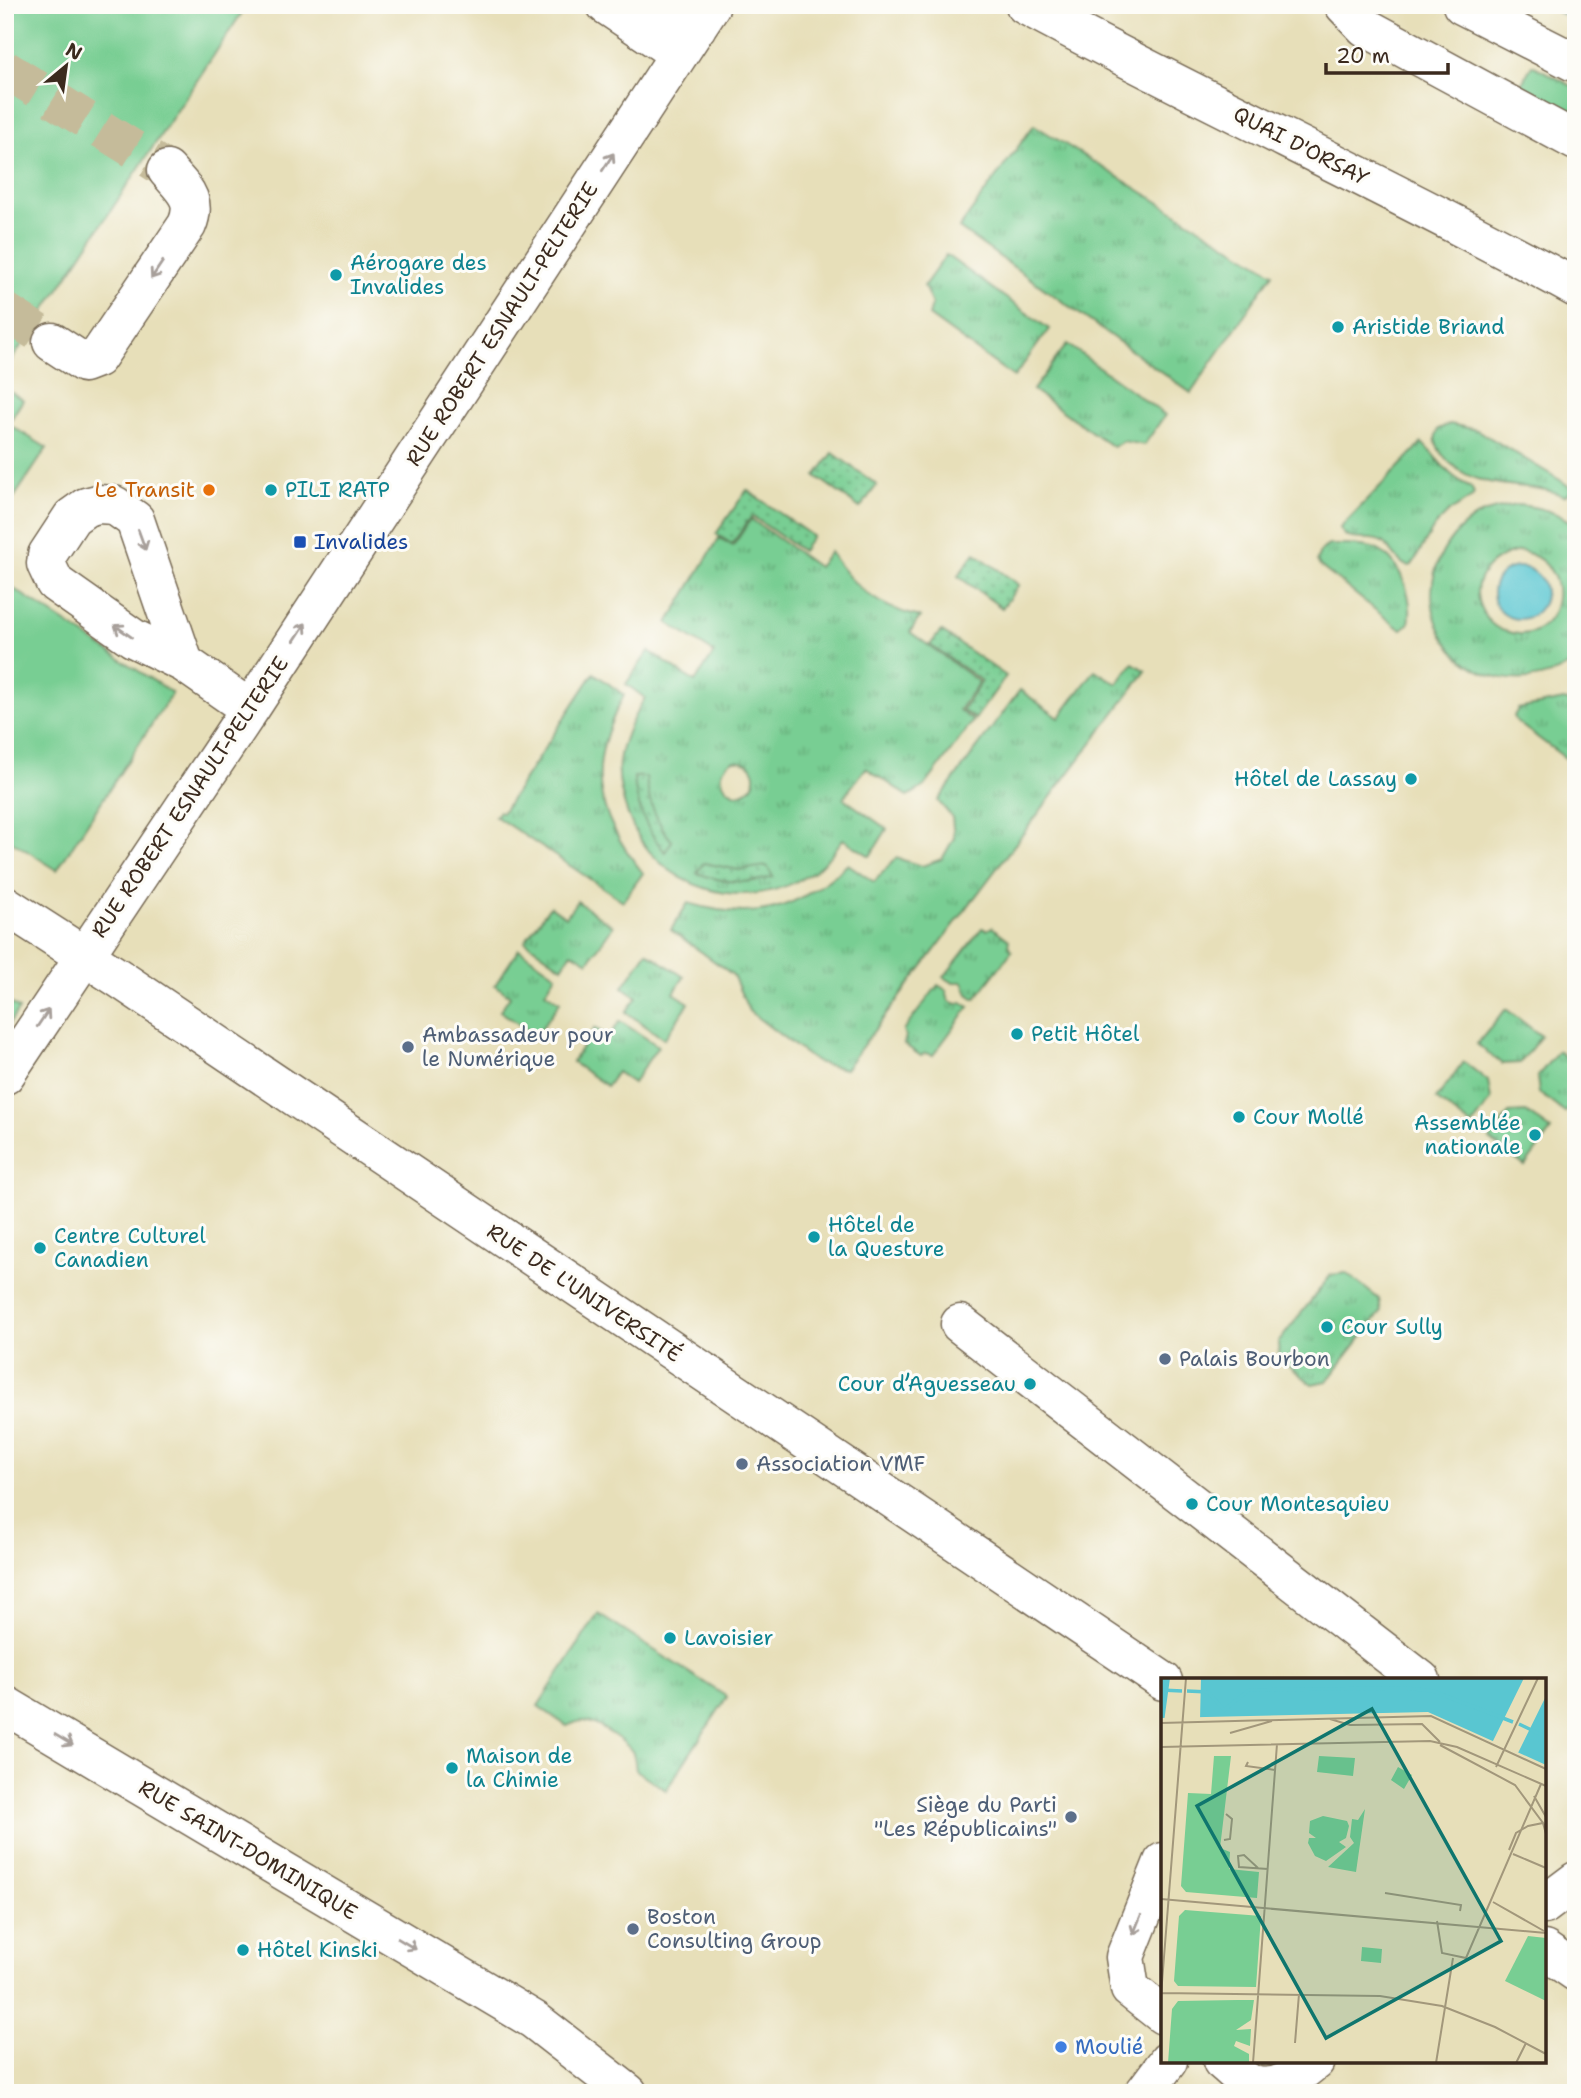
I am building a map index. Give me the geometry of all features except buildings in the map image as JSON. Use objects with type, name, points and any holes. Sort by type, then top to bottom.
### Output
[{"type":"street","points":[[606,5],[695,29]]},
{"type":"street","points":[[666,5],[695,29]]},
{"type":"street","name":"QUAI D'ORSAY","points":[[1025,5],[1095,43],[1491,241],[1576,288]]},
{"type":"street","points":[[1344,5],[1365,27],[1576,141]]},
{"type":"street","points":[[1462,5],[1576,63]]},
{"type":"street","name":"RUE ROBERT ESNAULT-PELTERIE","points":[[5,1075],[250,709],[695,29]]},
{"type":"street","points":[[52,342],[84,363],[97,358],[187,225],[192,212],[189,197],[167,170]]},
{"type":"street","points":[[184,663],[250,709]]},
{"type":"street","name":"RUE DE L'UNIVERSITÉ","points":[[5,905],[1161,1680]]},
{"type":"street","points":[[960,1324],[1418,1678]]},
{"type":"street","name":"RUE SAINT-DOMINIQUE","points":[[5,1704],[534,2020],[628,2093]]},
{"type":"street","points":[[1161,1866],[1125,1957],[1130,1989],[1161,2013]]},
{"type":"street","points":[[1546,1904],[1576,1881]]},
{"type":"street","points":[[1546,1951],[1576,1972]]},
{"type":"street","points":[[1144,2093],[1166,2063]]},
{"type":"street","points":[[1225,2063],[1253,2085],[1275,2086],[1294,2079],[1313,2063]]},
{"type":"green space","points":[[5,5],[247,5],[5,370]]},
{"type":"green space","points":[[1532,65],[1576,88],[1576,113],[1521,85]]},
{"type":"green space","points":[[1034,125],[1273,273],[1191,393],[959,228]]},
{"type":"green space","points":[[946,255],[1049,329],[1014,377],[929,316],[932,304],[924,286]]},
{"type":"green space","points":[[1067,344],[1165,415],[1144,445],[1123,441],[1113,447],[1033,390]]},
{"type":"green space","points":[[5,388],[23,400],[8,424],[47,448],[5,511]]},
{"type":"green space","points":[[1450,424],[1477,430],[1560,480],[1570,487],[1571,492],[1564,496],[1469,476],[1455,467],[1437,445],[1435,439],[1438,429]]},
{"type":"green space","points":[[1422,443],[1449,472],[1471,487],[1474,493],[1434,527],[1412,565],[1407,566],[1382,542],[1348,537],[1340,528]]},
{"type":"green space","points":[[833,453],[877,485],[860,508],[816,476]]},
{"type":"green space","points":[[747,490],[812,536],[802,551],[752,516],[732,544],[716,534]]},
{"type":"green space","points":[[1517,505],[1548,511],[1576,526],[1576,660],[1541,677],[1522,679],[1484,673],[1453,651],[1435,617],[1432,600],[1437,566],[1454,536],[1481,514]],"holes":[[[1520,551],[1539,559],[1551,571],[1557,587],[1551,617],[1540,628],[1526,634],[1501,630],[1488,620],[1480,605],[1477,594],[1482,574],[1498,559],[1508,554]]]},
{"type":"green space","points":[[751,519],[818,567],[830,552],[848,576],[879,602],[920,617],[910,632],[979,682],[959,710],[973,721],[925,786],[908,796],[866,768],[843,798],[887,829],[870,856],[843,839],[814,871],[788,885],[761,893],[734,894],[707,889],[682,878],[660,862],[641,841],[628,815],[619,775],[620,753],[625,736],[645,698],[626,684],[649,651],[695,682],[714,653],[668,623],[719,538],[733,546]],"holes":[[[732,761],[748,764],[755,775],[751,787],[736,794],[723,783],[722,774],[723,769]]]},
{"type":"green space","points":[[1329,545],[1373,548],[1391,560],[1407,591],[1409,623],[1402,629],[1397,627],[1320,566],[1317,561],[1319,556]]},
{"type":"green space","points":[[975,553],[1019,585],[1002,608],[958,576]]},
{"type":"green space","points":[[5,583],[172,693],[57,870],[5,837]]},
{"type":"green space","points":[[941,631],[1006,676],[975,719],[962,710],[982,681],[930,645]]},
{"type":"green space","points":[[1133,663],[1146,671],[845,1069],[816,1062],[749,1011],[733,975],[671,930],[688,903],[734,912],[755,912],[793,902],[829,880],[848,864],[874,882],[896,858],[922,866],[942,859],[954,838],[952,817],[938,801],[1020,690],[1059,718],[1095,670],[1117,684]]},
{"type":"green space","points":[[594,673],[624,695],[604,744],[600,766],[600,787],[605,808],[626,850],[643,873],[623,901],[495,816],[499,811],[502,813]]},
{"type":"green space","points":[[1564,700],[1576,705],[1576,766],[1517,722],[1514,716],[1518,709]]},
{"type":"green space","points":[[634,777],[646,777],[654,811],[672,841],[665,852],[643,817]]},
{"type":"green space","points":[[704,863],[739,870],[767,866],[773,877],[744,882],[716,879],[697,873]]},
{"type":"green space","points":[[577,901],[613,926],[588,962],[572,952],[562,967],[525,941],[550,906],[566,917]]},
{"type":"green space","points":[[992,927],[1009,940],[1008,945],[1012,951],[975,999],[968,994],[963,982],[952,982],[944,977],[982,928],[987,930]]},
{"type":"green space","points":[[519,949],[556,975],[545,992],[560,1002],[536,1036],[500,1011],[510,996],[495,985]]},
{"type":"green space","points":[[647,952],[684,977],[674,993],[689,1003],[664,1039],[626,1012],[637,997],[623,987]]},
{"type":"green space","points":[[938,985],[946,990],[949,1001],[957,1004],[962,1002],[969,1007],[933,1055],[925,1053],[921,1056],[904,1044],[906,1036],[903,1031]]},
{"type":"green space","points":[[5,999],[19,1009],[5,1030]]},
{"type":"green space","points":[[1506,1009],[1541,1036],[1520,1063],[1502,1064],[1477,1044]]},
{"type":"green space","points":[[620,1021],[658,1046],[633,1083],[617,1072],[607,1086],[572,1062],[595,1028],[609,1037]]},
{"type":"green space","points":[[1558,1051],[1576,1065],[1576,1099],[1565,1113],[1539,1093],[1537,1077]]},
{"type":"green space","points":[[1464,1062],[1488,1081],[1491,1100],[1472,1126],[1436,1099]]},
{"type":"green space","points":[[1526,1112],[1551,1130],[1525,1166],[1489,1140],[1509,1113]]},
{"type":"green space","points":[[1346,1273],[1379,1299],[1381,1312],[1327,1381],[1312,1384],[1279,1358],[1278,1343],[1331,1275]]},
{"type":"green space","points":[[598,1614],[727,1697],[666,1790],[636,1770],[633,1753],[611,1733],[583,1721],[567,1726],[538,1706]]},
{"type":"water","points":[[1545,5],[1576,5],[1576,21]]},
{"type":"water","points":[[1519,567],[1529,569],[1537,575],[1543,583],[1543,603],[1537,611],[1529,617],[1519,619],[1509,617],[1501,611],[1495,603],[1493,593],[1495,583],[1501,575],[1509,569]]},
{"type":"tunnel","points":[[5,69],[167,170]]},
{"type":"tunnel","points":[[5,311],[52,342]]},
{"type":"place","name":"Aérogare des Invalides","points":[[336,275]]},
{"type":"place","name":"Aristide Briand","points":[[1338,327]]},
{"type":"place","name":"Le Transit","points":[[209,490]]},
{"type":"place","name":"PILI RATP","points":[[271,490]]},
{"type":"place","name":"Invalides","points":[[300,542]]},
{"type":"place","name":"Hôtel de Lassay","points":[[1411,779]]},
{"type":"place","name":"Petit Hôtel","points":[[1017,1034]]},
{"type":"place","name":"Ambassadeur pour le Numérique","points":[[408,1047]]},
{"type":"place","name":"Cour Mollé","points":[[1239,1117]]},
{"type":"place","name":"Assemblée nationale","points":[[1535,1135]]},
{"type":"place","name":"Hôtel de la Questure","points":[[814,1237]]},
{"type":"place","name":"Centre Culturel Canadien","points":[[40,1248]]},
{"type":"place","name":"Cour Sully","points":[[1327,1327]]},
{"type":"place","name":"Palais Bourbon","points":[[1165,1359]]},
{"type":"place","name":"Cour d’Aguesseau","points":[[1030,1384]]},
{"type":"place","name":"Association VMF","points":[[742,1464]]},
{"type":"place","name":"Cour Montesquieu","points":[[1192,1504]]},
{"type":"place","name":"Lavoisier","points":[[670,1638]]},
{"type":"place","name":"Maison de la Chimie","points":[[452,1768]]},
{"type":"place","name":"Siège du Parti \"Les Républicains\"","points":[[1071,1817]]},
{"type":"place","name":"Boston Consulting Group","points":[[633,1929]]},
{"type":"place","name":"Hôtel Kinski","points":[[243,1950]]},
{"type":"place","name":"Moulié","points":[[1061,2047]]}]
